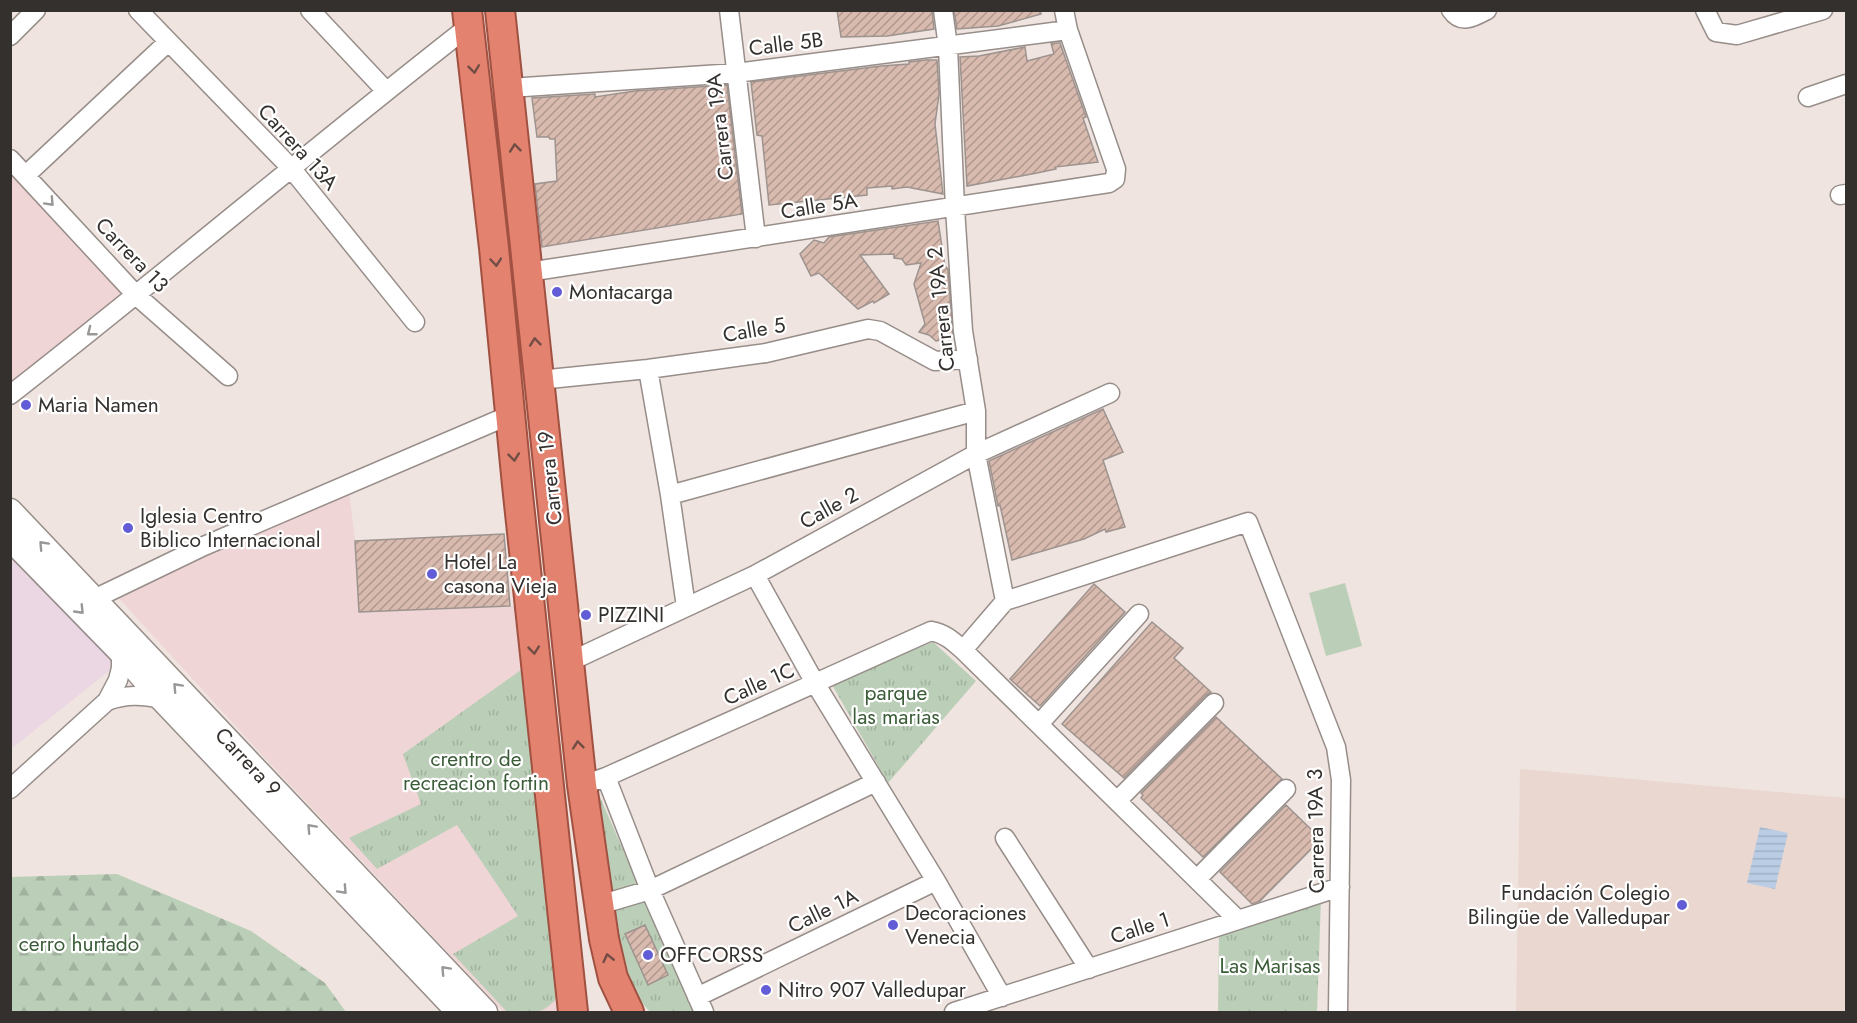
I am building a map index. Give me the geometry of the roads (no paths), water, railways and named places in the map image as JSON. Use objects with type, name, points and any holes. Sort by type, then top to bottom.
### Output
[{"type":"highway","name":"Carrera 19","points":[[500,10],[569,662],[594,781],[599,905],[613,978],[629,1012]]},
{"type":"highway","name":"Carrera 19","points":[[468,18],[573,1012]]},
{"type":"main road","name":"Carrera 9","points":[[10,511],[485,1012]]},
{"type":"main road","name":"Carrera 9","points":[[10,538],[121,652],[162,699],[459,1012]]},
{"type":"street","points":[[10,36],[36,10]]},
{"type":"street","name":"Carrera 13A","points":[[138,10],[291,168],[415,322]]},
{"type":"street","points":[[310,10],[386,91]]},
{"type":"street","name":"Carrera 19A","points":[[729,10],[756,238]]},
{"type":"street","name":"Carrera 19A 2","points":[[944,10],[948,46],[963,331],[976,411],[976,454],[1005,601]]},
{"type":"street","points":[[1064,10],[1068,30]]},
{"type":"street","points":[[1451,10],[1455,16],[1464,20],[1487,10]]},
{"type":"street","points":[[1705,10],[1716,32],[1737,35],[1823,10]]},
{"type":"street","points":[[10,395],[137,296],[386,91],[468,18]]},
{"type":"street","name":"Calle 5B","points":[[508,88],[736,73],[1068,30]]},
{"type":"street","name":"Calle 5A","points":[[528,272],[1109,183],[1114,179],[1116,169],[1068,30]]},
{"type":"street","points":[[26,175],[168,42]]},
{"type":"street","points":[[1808,97],[1846,84]]},
{"type":"street","name":"Carrera 13","points":[[10,159],[137,296],[228,376]]},
{"type":"street","name":"Calle 5","points":[[539,380],[648,369],[766,353],[868,329],[891,336],[935,361],[968,359]]},
{"type":"street","points":[[648,369],[670,495],[686,607]]},
{"type":"street","name":"Calle 2","points":[[569,662],[755,575],[976,454],[1110,393]]},
{"type":"street","points":[[670,495],[976,411]]},
{"type":"street","points":[[94,599],[204,546],[510,415]]},
{"type":"street","name":"Carrera 19A 3","points":[[1005,601],[1248,522],[1336,747],[1341,780],[1338,1012]]},
{"type":"street","points":[[755,575],[815,683],[936,881],[1002,997]]},
{"type":"street","points":[[1005,601],[963,650],[1238,920]]},
{"type":"street","points":[[1039,724],[1139,614]]},
{"type":"street","name":"Calle 1C","points":[[594,781],[931,631],[947,636],[963,650]]},
{"type":"street","points":[[10,789],[107,701],[118,680],[121,652]]},
{"type":"street","points":[[107,701],[133,695],[162,699]]},
{"type":"street","points":[[1117,801],[1214,703]]},
{"type":"street","points":[[594,781],[650,890],[700,1005]]},
{"type":"street","points":[[599,905],[650,890],[876,782]]},
{"type":"street","points":[[1197,879],[1286,789]]},
{"type":"street","points":[[1005,838],[1089,969]]},
{"type":"street","name":"Calle 1A","points":[[700,1005],[936,881]]},
{"type":"street","name":"Calle 1","points":[[954,1012],[1340,887]]},
{"type":"water","points":[[1760,827],[1788,833],[1775,889],[1747,883]]},
{"type":"place","name":"Montacarga","points":[[557,292]]},
{"type":"place","name":"Maria Namen","points":[[26,405]]},
{"type":"place","name":"Iglesia Centro Biblico Internacional","points":[[128,528]]},
{"type":"place","name":"Hotel La casona Vieja","points":[[432,574]]},
{"type":"place","name":"PIZZINI","points":[[586,615]]},
{"type":"place","name":"Fundación Colegio Bilingüe de Valledupar","points":[[1682,905]]},
{"type":"place","name":"Decoraciones Venecia","points":[[893,925]]},
{"type":"place","name":"OFFCORSS","points":[[648,955]]},
{"type":"place","name":"Nitro 907 Valledupar","points":[[766,990]]},
{"type":"park label","name":"parque las marias","points":[[896,705]]},
{"type":"park label","name":"crentro de recreacion fortin","points":[[476,771]]},
{"type":"park label","name":"cerro hurtado","points":[[79,944]]},
{"type":"park label","name":"Las Marisas","points":[[1270,966]]}]
